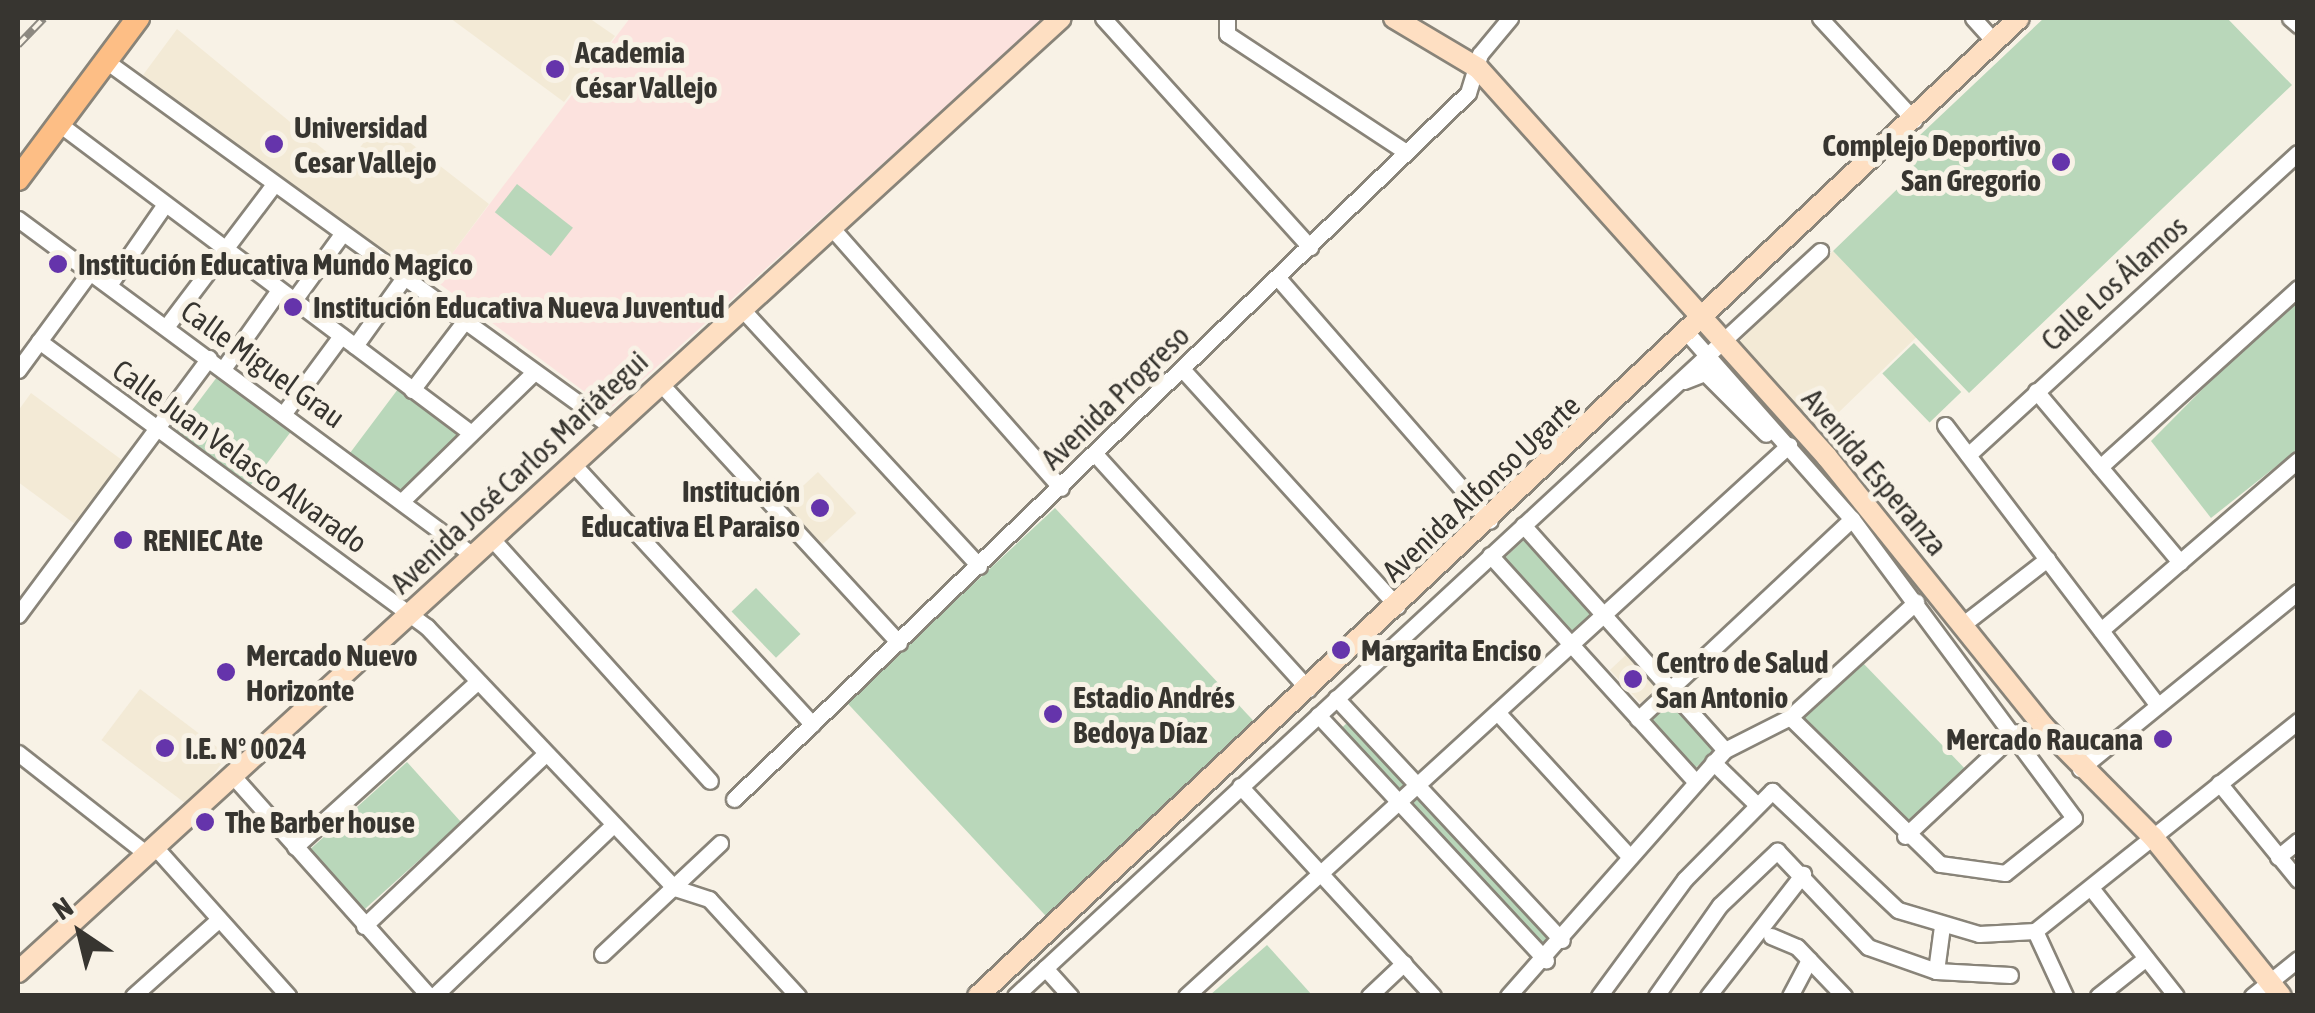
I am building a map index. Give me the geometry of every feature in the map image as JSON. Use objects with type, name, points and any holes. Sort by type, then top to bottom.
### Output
[{"type":"main road","points":[[18,158],[122,18]]},
{"type":"main road","points":[[18,179],[138,18]]},
{"type":"street","name":"Avenida José Carlos Mariátegui","points":[[18,972],[1061,18]]},
{"type":"street","points":[[1103,18],[1310,247]]},
{"type":"street","points":[[1226,18],[1227,34],[1406,152]]},
{"type":"street","name":"Avenida Esperanza","points":[[1394,18],[1478,68],[1698,337],[1722,342],[2080,769],[2153,837],[2276,988]]},
{"type":"street","name":"Avenida Progreso","points":[[734,799],[1096,455],[1468,93],[1478,68],[1510,18]]},
{"type":"street","points":[[1820,18],[1914,120]]},
{"type":"street","points":[[1973,18],[1994,41]]},
{"type":"street","name":"Avenida Alfonso Ugarte","points":[[978,996],[1397,606],[1698,337],[2019,18]]},
{"type":"street","points":[[2290,18],[2298,25]]},
{"type":"street","points":[[106,60],[532,374],[614,428]]},
{"type":"street","points":[[58,123],[470,434]]},
{"type":"street","name":"Calle Los Álamos","points":[[1968,455],[2297,156]]},
{"type":"street","points":[[166,327],[274,184]]},
{"type":"street","points":[[109,285],[165,204]]},
{"type":"street","name":"Calle Miguel Grau","points":[[18,220],[474,556]]},
{"type":"street","points":[[830,226],[1061,488]]},
{"type":"street","points":[[294,300],[342,234]]},
{"type":"street","points":[[1722,342],[1820,251]]},
{"type":"street","points":[[18,370],[90,272]]},
{"type":"street","points":[[1278,278],[1490,521]]},
{"type":"street","points":[[284,414],[403,279]]},
{"type":"street","points":[[2100,467],[2298,288]]},
{"type":"street","points":[[223,369],[280,290]]},
{"type":"street","points":[[741,308],[979,566]]},
{"type":"street","points":[[412,390],[463,323]]},
{"type":"street","points":[[1698,337],[1786,448],[1852,519],[2016,732],[2074,818],[2005,873],[1940,864],[1905,836],[1790,718]]},
{"type":"street","name":"Avenida Alfonso Ugarte","points":[[1015,996],[1523,525],[1645,407],[1698,337]]},
{"type":"street","name":"Calle Juan Velasco Alvarado","points":[[39,341],[409,614],[477,682],[610,828],[675,888],[708,899],[798,996]]},
{"type":"street","points":[[18,615],[209,358]]},
{"type":"street","points":[[1183,370],[1397,606]]},
{"type":"street","points":[[1645,407],[1699,370],[1786,448]]},
{"type":"street","points":[[403,500],[532,374]]},
{"type":"street","points":[[660,383],[899,643]]},
{"type":"street","points":[[2036,391],[2180,562]]},
{"type":"street","points":[[1945,425],[2157,704]]},
{"type":"street","points":[[1189,995],[1786,448]]},
{"type":"street","points":[[1096,455],[1308,689]]},
{"type":"street","points":[[2101,630],[2298,460]]},
{"type":"street","points":[[574,466],[812,724]]},
{"type":"street","points":[[1638,719],[1852,519]]},
{"type":"street","points":[[1523,525],[1600,618],[1667,689],[1756,804]]},
{"type":"street","points":[[493,540],[710,781]]},
{"type":"street","points":[[1490,555],[1695,781]]},
{"type":"street","points":[[1962,625],[2047,559]]},
{"type":"street","points":[[2080,769],[2298,592]]},
{"type":"street","points":[[1508,996],[1546,960],[1630,856],[1719,756],[1790,718],[1916,602]]},
{"type":"street","points":[[295,847],[477,682]]},
{"type":"street","points":[[1336,698],[1562,940]]},
{"type":"street","points":[[1497,712],[1630,856]]},
{"type":"street","points":[[1318,715],[1546,960]]},
{"type":"street","points":[[1599,996],[1756,804],[1781,792],[1898,910],[1942,926],[2035,931],[2298,721]]},
{"type":"street","points":[[1905,836],[2016,732]]},
{"type":"street","points":[[18,753],[151,850],[288,996]]},
{"type":"street","points":[[364,926],[544,755]]},
{"type":"street","points":[[232,776],[431,996],[610,828]]},
{"type":"street","points":[[2219,783],[2298,880]]},
{"type":"street","points":[[1240,786],[1433,996]]},
{"type":"street","points":[[2278,857],[2298,841]]},
{"type":"street","points":[[602,954],[720,843]]},
{"type":"street","points":[[1656,996],[1720,905],[1777,851],[1803,874],[1868,947],[1936,971],[2010,974]]},
{"type":"street","points":[[1708,996],[1803,874]]},
{"type":"street","points":[[2091,888],[2176,996]]},
{"type":"street","points":[[133,996],[219,920]]},
{"type":"street","points":[[1936,971],[1942,926]]},
{"type":"street","points":[[2035,931],[2065,996]]},
{"type":"street","points":[[1771,936],[1809,960],[1844,996]]},
{"type":"street","points":[[2098,996],[2146,958]]},
{"type":"street","points":[[2252,996],[2276,988],[2298,959]]},
{"type":"street","points":[[1790,996],[1809,960]]},
{"type":"street","points":[[1368,996],[1404,964]]},
{"type":"street","points":[[1045,968],[1070,996]]},
{"type":"street","points":[[148,982],[160,996]]},
{"type":"shaded area","name":"Academia César Vallejo","points":[[450,18],[589,18],[615,36],[564,102]]},
{"type":"shaded area","points":[[630,18],[1044,18],[609,410],[433,279]]},
{"type":"shaded area","name":"Universidad Cesar Vallejo","points":[[177,29],[345,167],[381,120],[489,204],[425,290],[143,75]]},
{"type":"shaded area","points":[[1833,251],[1916,337],[1821,430],[1737,343]]},
{"type":"shaded area","points":[[31,393],[122,460],[75,524],[18,482],[18,411]]},
{"type":"shaded area","name":"Institución Educativa El Paraiso","points":[[818,472],[856,513],[823,544],[784,503]]},
{"type":"shaded area","name":"Centro de Salud San Antonio","points":[[1626,655],[1657,688],[1641,703],[1610,670]]},
{"type":"shaded area","name":"I.E. N° 0024","points":[[140,689],[228,755],[189,806],[101,740]]},
{"type":"green space","name":"Complejo Deportivo San Gregorio","points":[[2044,18],[2227,18],[2292,85],[1969,393],[1833,251],[1917,170],[1901,153]]},
{"type":"green space","points":[[517,184],[573,228],[551,256],[495,212]]},
{"type":"green space","points":[[2297,294],[2297,450],[2211,518],[2151,441]]},
{"type":"green space","points":[[1914,343],[1961,392],[1930,422],[1882,374]]},
{"type":"green space","points":[[217,377],[290,432],[247,490],[174,435]]},
{"type":"green space","points":[[401,385],[466,434],[406,495],[350,453]]},
{"type":"green space","name":"Estadio Andrés Bedoya Díaz","points":[[1055,508],[1257,724],[1048,919],[847,702]]},
{"type":"green space","points":[[1524,540],[1594,615],[1574,634],[1504,559]]},
{"type":"green space","points":[[756,588],[800,634],[776,658],[732,612]]},
{"type":"green space","points":[[1861,661],[1965,769],[1907,825],[1803,717]]},
{"type":"green space","points":[[1668,697],[1716,750],[1693,770],[1646,717]]},
{"type":"green space","points":[[1349,721],[1408,784],[1399,792],[1340,729]]},
{"type":"green space","points":[[407,762],[461,822],[365,909],[310,849]]},
{"type":"green space","points":[[1416,795],[1552,941],[1544,949],[1408,803]]},
{"type":"green space","points":[[1267,945],[1312,995],[1210,995]]},
{"type":"railway","points":[[18,45],[44,18]]},
{"type":"place","name":"Academia César Vallejo","points":[[555,69]]},
{"type":"place","name":"Universidad Cesar Vallejo","points":[[274,144]]},
{"type":"place","name":"Complejo Deportivo San Gregorio","points":[[2061,162]]},
{"type":"place","name":"Institución Educativa Mundo Magico","points":[[58,264]]},
{"type":"place","name":"Institución Educativa Nueva Juventud","points":[[293,307]]},
{"type":"place","name":"Institución Educativa El Paraiso","points":[[820,508]]},
{"type":"place","name":"RENIEC Ate","points":[[123,540]]},
{"type":"place","name":"Margarita Enciso","points":[[1341,650]]},
{"type":"place","name":"Mercado Nuevo Horizonte","points":[[226,672]]},
{"type":"place","name":"Centro de Salud San Antonio","points":[[1633,679]]},
{"type":"place","name":"Estadio Andrés Bedoya Díaz","points":[[1053,714]]},
{"type":"place","name":"Mercado Raucana","points":[[2163,739]]},
{"type":"place","name":"I.E. N° 0024","points":[[165,748]]},
{"type":"place","name":"The Barber house","points":[[205,822]]}]
